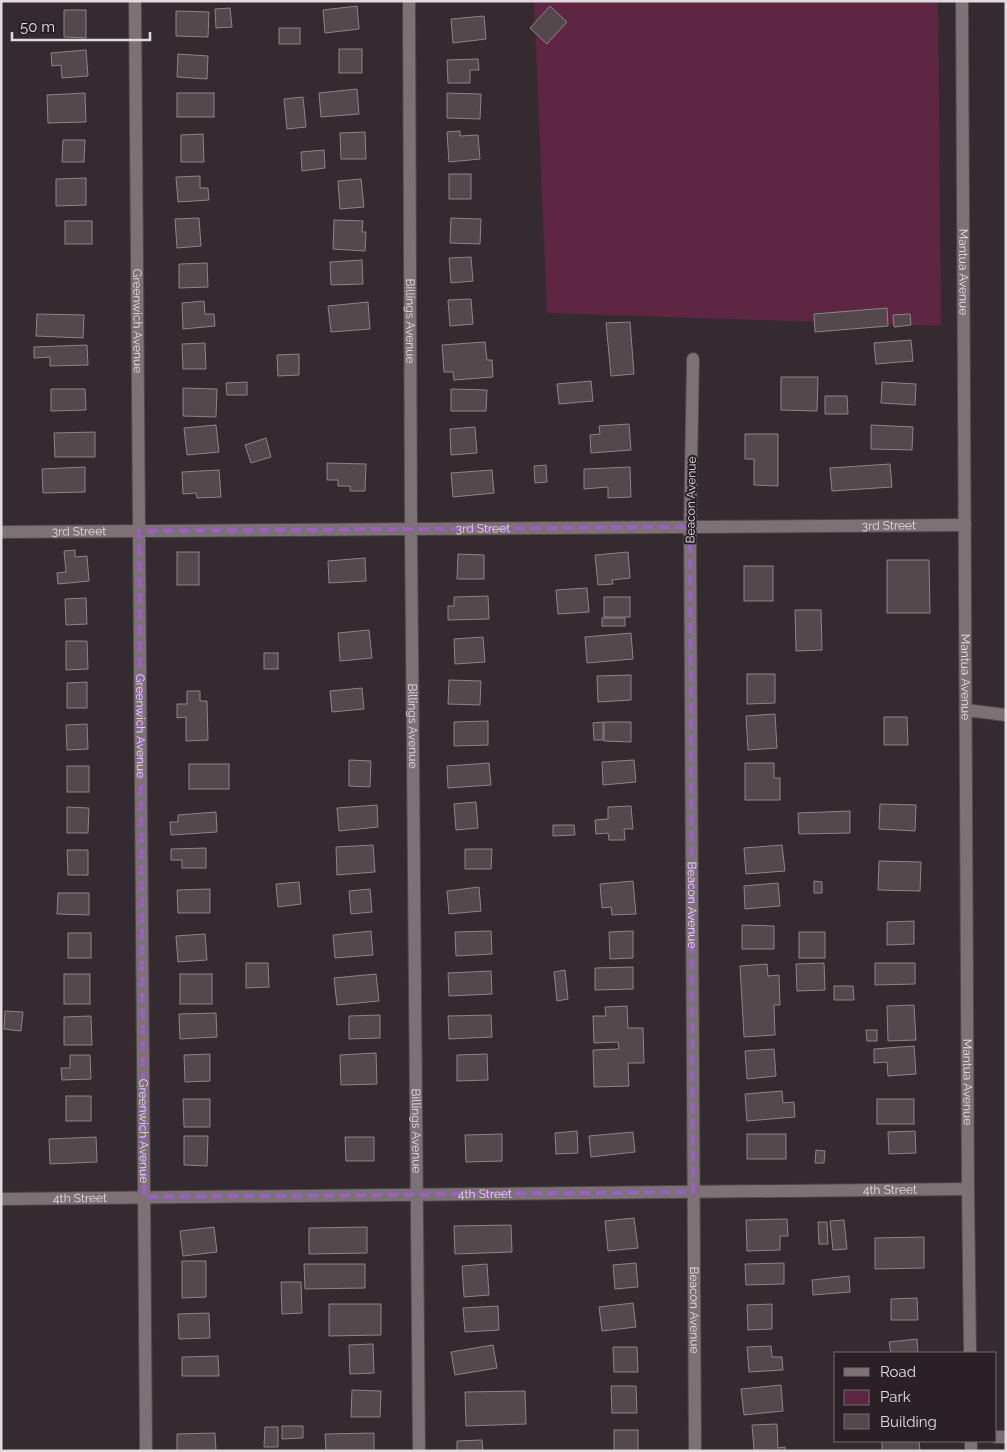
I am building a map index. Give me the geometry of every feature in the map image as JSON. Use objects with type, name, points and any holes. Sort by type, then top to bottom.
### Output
[{"type":"street","name":"Greenwich Avenue","points":[[135,1],[146,1451]]},
{"type":"street","name":"Billings Avenue","points":[[409,1],[411,529],[419,1451]]},
{"type":"street","name":"Mantua Avenue","points":[[962,1],[970,1352]]},
{"type":"street","name":"Beacon Avenue","points":[[693,359],[690,527],[695,1451]]},
{"type":"street","name":"3rd Street","points":[[1,532],[965,525]]},
{"type":"street","points":[[966,710],[1006,716]]},
{"type":"street","name":"4th Street","points":[[1,1199],[968,1189]]},
{"type":"highlighted area","points":[[690,527],[693,1192],[144,1197],[139,531]]},
{"type":"green space","points":[[534,1],[938,1],[941,326],[547,313]]},
{"type":"building","points":[[357,6],[359,29],[325,33],[323,10]]},
{"type":"building","points":[[550,6],[567,22],[547,44],[530,28]]},
{"type":"building","points":[[230,8],[232,27],[216,28],[215,9]]},
{"type":"building","points":[[64,10],[86,10],[86,38],[64,37]]},
{"type":"building","points":[[176,11],[209,12],[208,37],[176,36]]},
{"type":"building","points":[[484,16],[486,39],[453,43],[451,19]]},
{"type":"building","points":[[279,28],[300,28],[300,44],[279,44]]},
{"type":"building","points":[[339,49],[362,49],[362,73],[339,73]]},
{"type":"building","points":[[86,50],[88,76],[62,78],[61,65],[52,66],[51,53]]},
{"type":"building","points":[[178,54],[208,56],[207,79],[177,77]]},
{"type":"building","points":[[478,59],[479,70],[470,70],[470,83],[448,83],[447,60]]},
{"type":"building","points":[[357,89],[359,114],[321,117],[319,93]]},
{"type":"building","points":[[85,93],[86,122],[48,123],[47,95]]},
{"type":"building","points":[[177,93],[214,93],[214,117],[177,117]]},
{"type":"building","points":[[447,93],[481,94],[480,119],[447,118]]},
{"type":"building","points":[[303,97],[306,127],[287,129],[284,99]]},
{"type":"building","points":[[460,131],[460,136],[478,135],[480,159],[449,162],[447,132]]},
{"type":"building","points":[[365,132],[366,159],[341,159],[340,133]]},
{"type":"building","points":[[203,134],[204,162],[181,162],[181,135]]},
{"type":"building","points":[[63,140],[85,140],[84,162],[62,162]]},
{"type":"building","points":[[324,150],[325,168],[302,171],[301,152]]},
{"type":"building","points":[[449,174],[471,174],[471,199],[449,199]]},
{"type":"building","points":[[200,176],[200,188],[208,188],[209,200],[178,202],[176,177]]},
{"type":"building","points":[[86,178],[86,205],[56,206],[56,179]]},
{"type":"building","points":[[361,179],[364,207],[340,209],[338,181]]},
{"type":"building","points":[[199,218],[201,246],[177,248],[175,219]]},
{"type":"building","points":[[451,218],[481,219],[480,244],[450,243]]},
{"type":"building","points":[[334,220],[363,221],[362,232],[366,232],[365,251],[333,249]]},
{"type":"building","points":[[65,221],[92,221],[92,244],[65,244]]},
{"type":"building","points":[[471,257],[473,281],[451,283],[449,258]]},
{"type":"building","points":[[362,260],[363,284],[331,285],[330,262]]},
{"type":"building","points":[[207,263],[208,287],[179,288],[179,264]]},
{"type":"building","points":[[471,299],[473,324],[450,326],[448,300]]},
{"type":"building","points":[[204,301],[205,314],[214,314],[215,326],[183,329],[182,303]]},
{"type":"building","points":[[368,302],[370,329],[331,332],[328,306]]},
{"type":"building","points":[[887,308],[888,326],[815,332],[814,314]]},
{"type":"building","points":[[37,314],[84,315],[83,338],[36,336]]},
{"type":"building","points":[[910,314],[911,325],[894,327],[893,315]]},
{"type":"building","points":[[630,322],[634,374],[611,376],[606,323]]},
{"type":"building","points":[[911,340],[913,361],[876,364],[874,343]]},
{"type":"building","points":[[485,342],[487,360],[492,360],[493,377],[454,380],[453,372],[444,372],[442,345]]},
{"type":"building","points":[[205,343],[206,369],[183,369],[182,344]]},
{"type":"building","points":[[87,345],[88,365],[50,366],[50,357],[34,358],[34,347]]},
{"type":"building","points":[[299,354],[299,375],[278,376],[277,355]]},
{"type":"building","points":[[781,377],[818,377],[817,411],[781,410]]},
{"type":"building","points":[[591,381],[593,401],[559,404],[557,384]]},
{"type":"building","points":[[247,382],[247,395],[227,395],[226,383]]},
{"type":"building","points":[[882,382],[916,384],[915,405],[881,403]]},
{"type":"building","points":[[183,388],[217,389],[216,417],[183,416]]},
{"type":"building","points":[[51,389],[85,389],[86,410],[51,411]]},
{"type":"building","points":[[451,389],[487,390],[486,411],[451,411]]},
{"type":"building","points":[[825,396],[847,396],[848,414],[825,414]]},
{"type":"building","points":[[629,424],[631,450],[591,453],[590,435],[600,434],[599,426]]},
{"type":"building","points":[[216,425],[219,452],[187,455],[184,428]]},
{"type":"building","points":[[871,425],[913,427],[912,450],[871,449]]},
{"type":"building","points":[[475,427],[477,453],[451,455],[450,429]]},
{"type":"building","points":[[95,432],[95,457],[55,457],[54,433]]},
{"type":"building","points":[[745,434],[778,434],[778,486],[754,485],[754,459],[745,459]]},
{"type":"building","points":[[266,438],[271,457],[251,463],[245,445]]},
{"type":"building","points":[[327,463],[366,464],[365,491],[350,491],[350,486],[338,486],[338,480],[327,480]]},
{"type":"building","points":[[890,464],[892,487],[832,491],[830,468]]},
{"type":"building","points":[[546,465],[547,482],[535,483],[534,466]]},
{"type":"building","points":[[85,467],[85,492],[43,493],[42,469]]},
{"type":"building","points":[[630,467],[631,497],[608,498],[608,487],[584,489],[584,469]]},
{"type":"building","points":[[219,470],[221,497],[197,498],[196,493],[183,494],[182,472]]},
{"type":"building","points":[[492,470],[494,493],[453,497],[451,473]]},
{"type":"building","points":[[75,550],[75,557],[87,556],[89,581],[58,584],[57,573],[66,572],[64,551]]},
{"type":"building","points":[[177,552],[199,552],[199,585],[177,585]]},
{"type":"building","points":[[628,552],[630,578],[612,580],[613,584],[598,585],[595,555]]},
{"type":"building","points":[[458,554],[484,555],[484,579],[457,579]]},
{"type":"building","points":[[365,558],[366,581],[329,583],[328,561]]},
{"type":"building","points":[[887,560],[929,560],[930,613],[887,613]]},
{"type":"building","points":[[744,566],[773,566],[773,601],[744,601]]},
{"type":"building","points":[[587,588],[589,612],[558,614],[556,590]]},
{"type":"building","points":[[488,596],[489,619],[448,620],[448,606],[454,606],[454,597]]},
{"type":"building","points":[[604,597],[630,597],[630,617],[604,617]]},
{"type":"building","points":[[86,598],[87,624],[66,625],[65,599]]},
{"type":"building","points":[[795,610],[821,610],[822,650],[796,651]]},
{"type":"building","points":[[602,618],[625,618],[625,626],[602,626]]},
{"type":"building","points":[[369,630],[372,658],[340,661],[338,633]]},
{"type":"building","points":[[631,633],[633,659],[587,663],[585,637]]},
{"type":"building","points":[[483,637],[485,662],[455,664],[454,639]]},
{"type":"building","points":[[66,641],[87,641],[88,669],[66,670]]},
{"type":"building","points":[[264,653],[278,653],[278,669],[264,669]]},
{"type":"building","points":[[747,674],[775,674],[775,703],[747,704]]},
{"type":"building","points":[[631,675],[631,700],[598,702],[597,676]]},
{"type":"building","points":[[449,680],[481,681],[480,705],[448,704]]},
{"type":"building","points":[[87,682],[87,708],[67,708],[67,683]]},
{"type":"building","points":[[362,688],[364,709],[332,712],[330,691]]},
{"type":"building","points":[[187,691],[200,691],[200,701],[207,701],[208,740],[186,741],[186,717],[177,718],[177,704],[187,704]]},
{"type":"building","points":[[775,714],[777,748],[748,750],[746,716]]},
{"type":"building","points":[[884,717],[907,717],[908,745],[884,745]]},
{"type":"building","points":[[488,721],[488,745],[454,746],[454,722]]},
{"type":"building","points":[[603,722],[603,740],[594,740],[593,723]]},
{"type":"building","points":[[604,722],[631,722],[631,742],[604,741]]},
{"type":"building","points":[[87,724],[88,749],[67,750],[66,725]]},
{"type":"building","points":[[349,760],[371,761],[370,787],[349,786]]},
{"type":"building","points":[[634,760],[636,782],[603,785],[602,762]]},
{"type":"building","points":[[489,763],[491,785],[448,788],[447,766]]},
{"type":"building","points":[[745,763],[774,763],[774,778],[780,778],[780,800],[745,800]]},
{"type":"building","points":[[189,764],[229,764],[229,789],[189,789]]},
{"type":"building","points":[[67,766],[89,766],[89,792],[67,792]]},
{"type":"building","points":[[476,802],[478,828],[456,830],[454,804]]},
{"type":"building","points":[[880,804],[916,805],[915,831],[879,829]]},
{"type":"building","points":[[377,805],[378,827],[339,831],[337,808]]},
{"type":"building","points":[[631,806],[633,829],[624,829],[625,840],[609,840],[608,833],[596,834],[595,820],[608,819],[608,807]]},
{"type":"building","points":[[67,807],[89,808],[88,833],[67,833]]},
{"type":"building","points":[[850,811],[850,833],[799,834],[798,813]]},
{"type":"building","points":[[216,812],[217,832],[171,835],[170,822],[178,822],[178,815]]},
{"type":"building","points":[[553,825],[574,825],[575,835],[553,836]]},
{"type":"building","points":[[373,845],[375,872],[337,875],[336,847]]},
{"type":"building","points":[[782,845],[785,871],[746,874],[744,848]]},
{"type":"building","points":[[206,848],[206,868],[182,868],[182,860],[171,860],[171,849]]},
{"type":"building","points":[[465,849],[492,849],[491,869],[465,869]]},
{"type":"building","points":[[67,850],[88,850],[88,875],[68,875]]},
{"type":"building","points":[[879,861],[921,862],[920,891],[878,890]]},
{"type":"building","points":[[633,881],[636,914],[612,915],[611,907],[602,908],[600,884]]},
{"type":"building","points":[[814,881],[822,882],[822,893],[814,893]]},
{"type":"building","points":[[299,882],[301,904],[278,907],[276,884]]},
{"type":"building","points":[[778,883],[780,906],[745,909],[744,886]]},
{"type":"building","points":[[479,887],[481,911],[449,914],[447,891]]},
{"type":"building","points":[[210,889],[210,913],[178,913],[177,890]]},
{"type":"building","points":[[370,889],[372,912],[351,914],[349,891]]},
{"type":"building","points":[[58,893],[89,893],[89,915],[57,914]]},
{"type":"building","points":[[914,921],[914,944],[887,945],[887,922]]},
{"type":"building","points":[[742,925],[774,926],[774,949],[742,949]]},
{"type":"building","points":[[371,931],[373,955],[335,958],[333,935]]},
{"type":"building","points":[[491,931],[492,954],[456,956],[455,932]]},
{"type":"building","points":[[633,931],[633,958],[610,959],[609,932]]},
{"type":"building","points":[[799,932],[825,932],[825,958],[799,958]]},
{"type":"building","points":[[68,933],[91,933],[91,958],[68,958]]},
{"type":"building","points":[[205,934],[207,960],[178,962],[176,936]]},
{"type":"building","points":[[246,963],[268,963],[269,987],[246,988]]},
{"type":"building","points":[[824,963],[825,990],[797,991],[796,964]]},
{"type":"building","points":[[875,963],[915,963],[915,984],[875,985]]},
{"type":"building","points":[[767,964],[768,976],[779,975],[780,1005],[774,1005],[775,1035],[744,1037],[740,966]]},
{"type":"building","points":[[633,967],[633,989],[595,990],[595,968]]},
{"type":"building","points":[[565,970],[568,999],[557,1001],[554,972]]},
{"type":"building","points":[[491,971],[492,994],[449,996],[448,973]]},
{"type":"building","points":[[64,974],[90,974],[90,1004],[64,1004]]},
{"type":"building","points":[[180,974],[212,974],[212,1004],[180,1004]]},
{"type":"building","points":[[376,974],[379,1001],[337,1005],[334,978]]},
{"type":"building","points":[[834,986],[853,986],[854,1000],[834,1000]]},
{"type":"building","points":[[914,1005],[916,1040],[888,1041],[887,1006]]},
{"type":"building","points":[[627,1006],[628,1028],[643,1028],[644,1063],[628,1063],[629,1086],[594,1087],[593,1050],[619,1049],[618,1042],[594,1043],[593,1016],[606,1016],[605,1007]]},
{"type":"building","points":[[5,1011],[23,1012],[21,1031],[4,1029]]},
{"type":"building","points":[[216,1013],[217,1037],[180,1039],[179,1014]]},
{"type":"building","points":[[380,1015],[380,1038],[349,1039],[349,1016]]},
{"type":"building","points":[[491,1015],[492,1037],[449,1039],[448,1016]]},
{"type":"building","points":[[91,1016],[92,1045],[64,1045],[64,1017]]},
{"type":"building","points":[[866,1030],[877,1030],[877,1041],[867,1041]]},
{"type":"building","points":[[914,1046],[916,1074],[888,1076],[887,1062],[874,1063],[874,1049]]},
{"type":"building","points":[[774,1049],[776,1076],[747,1079],[745,1051]]},
{"type":"building","points":[[376,1053],[377,1084],[341,1085],[340,1055]]},
{"type":"building","points":[[210,1054],[210,1081],[185,1082],[184,1055]]},
{"type":"building","points":[[487,1054],[488,1080],[457,1081],[457,1055]]},
{"type":"building","points":[[70,1055],[90,1055],[91,1079],[62,1080],[61,1068],[70,1068]]},
{"type":"building","points":[[782,1091],[783,1103],[794,1102],[795,1117],[747,1121],[745,1094]]},
{"type":"building","points":[[66,1096],[91,1096],[91,1121],[66,1121]]},
{"type":"building","points":[[183,1099],[210,1099],[210,1127],[184,1127]]},
{"type":"building","points":[[877,1099],[914,1099],[914,1124],[877,1124]]},
{"type":"building","points":[[577,1131],[578,1153],[556,1154],[555,1133]]},
{"type":"building","points":[[915,1131],[916,1153],[889,1154],[888,1132]]},
{"type":"building","points":[[633,1132],[635,1152],[591,1157],[589,1136]]},
{"type":"building","points":[[502,1134],[502,1161],[466,1162],[465,1135]]},
{"type":"building","points":[[747,1134],[786,1134],[786,1159],[747,1159]]},
{"type":"building","points":[[184,1136],[208,1136],[207,1166],[184,1165]]},
{"type":"building","points":[[96,1137],[97,1162],[50,1164],[49,1139]]},
{"type":"building","points":[[345,1137],[374,1137],[374,1161],[346,1161]]},
{"type":"building","points":[[816,1150],[825,1151],[824,1163],[815,1163]]},
{"type":"building","points":[[634,1218],[638,1248],[608,1251],[605,1221]]},
{"type":"building","points":[[787,1219],[788,1236],[780,1236],[780,1250],[747,1251],[746,1220]]},
{"type":"building","points":[[844,1220],[847,1249],[833,1250],[830,1221]]},
{"type":"building","points":[[818,1222],[827,1222],[828,1244],[819,1244]]},
{"type":"building","points":[[511,1225],[512,1252],[455,1254],[454,1226]]},
{"type":"building","points":[[214,1227],[217,1252],[183,1256],[180,1231]]},
{"type":"building","points":[[367,1227],[367,1253],[309,1254],[309,1228]]},
{"type":"building","points":[[924,1237],[924,1268],[875,1269],[875,1238]]},
{"type":"building","points":[[182,1261],[206,1261],[206,1297],[182,1298]]},
{"type":"building","points":[[636,1263],[638,1287],[615,1289],[613,1265]]},
{"type":"building","points":[[784,1263],[784,1284],[746,1285],[745,1264]]},
{"type":"building","points":[[304,1264],[365,1264],[365,1288],[305,1289]]},
{"type":"building","points":[[487,1264],[489,1295],[464,1297],[462,1266]]},
{"type":"building","points":[[849,1276],[850,1292],[813,1295],[812,1280]]},
{"type":"building","points":[[281,1282],[301,1282],[302,1313],[282,1314]]},
{"type":"building","points":[[917,1298],[918,1320],[891,1320],[891,1299]]},
{"type":"building","points":[[633,1303],[636,1327],[602,1331],[599,1307]]},
{"type":"building","points":[[329,1304],[381,1304],[381,1335],[329,1336]]},
{"type":"building","points":[[772,1304],[772,1329],[748,1330],[747,1305]]},
{"type":"building","points":[[498,1306],[499,1330],[465,1332],[463,1308]]},
{"type":"building","points":[[209,1313],[210,1338],[179,1339],[178,1314]]},
{"type":"building","points":[[917,1339],[918,1352],[891,1352],[889,1342]]},
{"type":"building","points":[[373,1344],[374,1373],[350,1374],[349,1345]]},
{"type":"building","points":[[493,1345],[497,1368],[455,1375],[451,1352]]},
{"type":"building","points":[[771,1346],[772,1357],[782,1357],[783,1370],[749,1372],[747,1347]]},
{"type":"building","points":[[613,1347],[637,1347],[638,1372],[614,1372]]},
{"type":"building","points":[[218,1356],[219,1376],[182,1376],[182,1357]]},
{"type":"building","points":[[781,1385],[783,1411],[744,1415],[741,1389]]},
{"type":"building","points":[[611,1386],[636,1386],[637,1413],[612,1413]]},
{"type":"building","points":[[352,1390],[381,1391],[380,1417],[351,1417]]},
{"type":"building","points":[[525,1391],[526,1424],[466,1426],[465,1392]]},
{"type":"building","points":[[777,1424],[778,1448],[785,1447],[785,1451],[754,1450],[752,1425]]},
{"type":"building","points":[[282,1426],[303,1426],[303,1438],[282,1439]]},
{"type":"building","points":[[265,1427],[278,1427],[278,1447],[264,1447]]},
{"type":"building","points":[[614,1430],[638,1430],[638,1451],[614,1451]]},
{"type":"building","points":[[215,1433],[216,1451],[177,1451],[177,1434]]},
{"type":"building","points":[[374,1433],[374,1451],[326,1451],[325,1434]]},
{"type":"building","points":[[482,1440],[483,1451],[457,1451],[457,1441]]},
{"type":"building","points":[[882,1442],[919,1442],[920,1451],[882,1451]]}]
